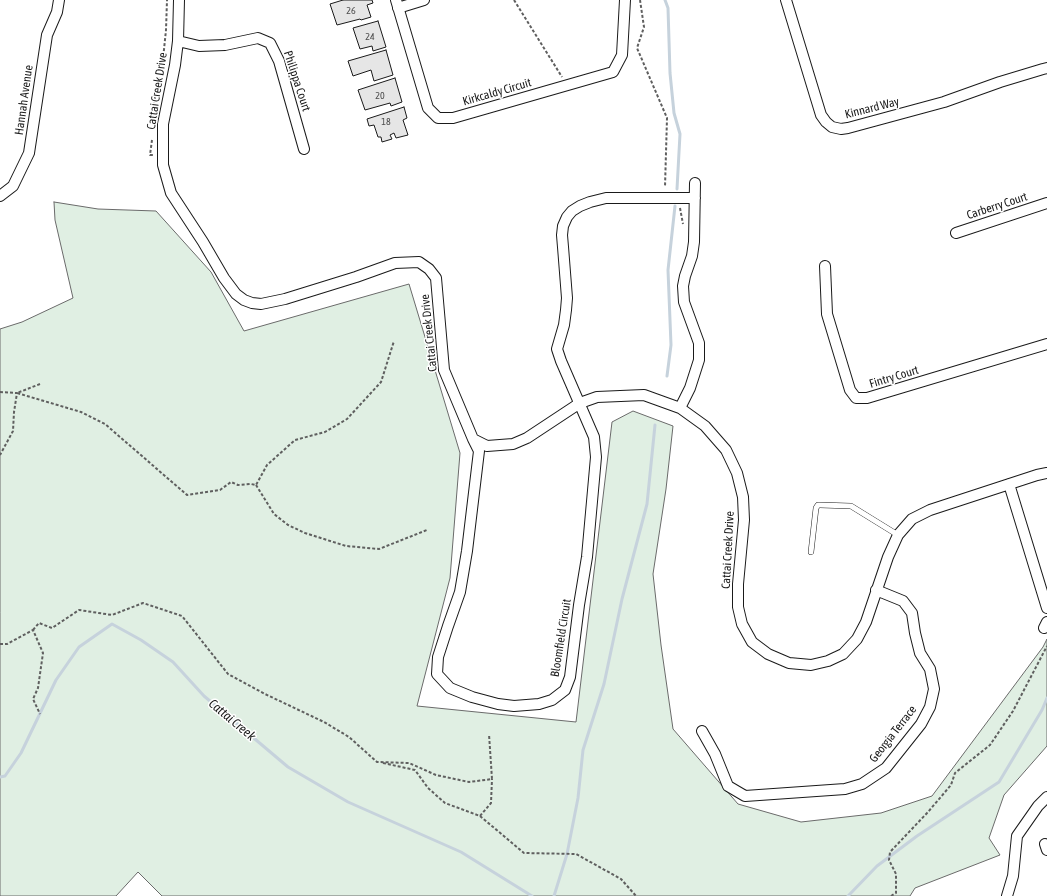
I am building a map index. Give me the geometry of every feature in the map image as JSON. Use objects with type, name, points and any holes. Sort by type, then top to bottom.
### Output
[{"type":"street","name":"Hannah Avenue","points":[[0,196],[13,186],[29,153],[47,35],[57,12],[59,0]]},
{"type":"street","name":"Cattai Creek Drive","points":[[179,0],[178,41],[175,65],[163,124],[163,164],[171,194],[203,242],[224,278],[236,294],[244,300],[261,304],[285,299],[395,263],[419,262],[429,269],[436,278],[444,370],[473,439],[487,446],[513,444],[527,438],[580,403],[597,397],[644,395],[680,408],[705,426],[718,440],[726,450],[736,473],[743,497],[744,520],[738,584],[738,607],[742,624],[752,642],[768,654],[789,664],[811,665],[828,661],[844,654],[857,639],[866,622],[888,557],[898,535],[912,519],[930,510],[1047,473]]},
{"type":"street","points":[[397,4],[424,0]]},
{"type":"street","name":"Kirkcaldy Circuit","points":[[397,4],[428,108],[438,118],[453,118],[613,72],[622,55],[624,0]]},
{"type":"street","name":"Kinnard Way","points":[[786,0],[821,115],[832,127],[848,128],[944,102],[1000,82],[1047,68]]},
{"type":"street","name":"Philippa Court","points":[[178,41],[200,46],[225,45],[258,38],[270,44],[279,61],[304,149]]},
{"type":"street","points":[[680,408],[690,388],[699,360],[699,343],[684,302],[683,286],[684,276],[692,256],[694,242],[695,183]]},
{"type":"street","name":"Bloomfield Circuit","points":[[473,439],[479,450],[467,551],[460,592],[438,657],[437,674],[450,688],[472,697],[498,704],[514,706],[539,704],[552,700],[565,690],[570,677],[587,557],[596,457],[594,437],[557,349],[564,326],[567,298],[562,246],[563,226],[567,217],[580,206],[606,198],[695,198]]},
{"type":"street","name":"Carberry Court","points":[[956,233],[1047,203]]},
{"type":"street","name":"Fintry Court","points":[[825,266],[827,314],[850,390],[856,398],[867,398],[1047,344]]},
{"type":"street","points":[[1009,484],[1047,608]]},
{"type":"street","name":"Georgia Terrace","points":[[702,731],[715,754],[728,786],[745,796],[845,789],[862,784],[886,768],[921,724],[930,707],[934,689],[930,669],[920,653],[912,613],[903,600],[876,590]]},
{"type":"street","points":[[1007,896],[1013,876],[1017,836],[1038,806],[1047,797]]},
{"type":"lane","points":[[811,552],[816,508],[820,505],[852,506],[898,535]]},
{"type":"path","points":[[153,119],[156,89],[162,69],[167,0]]},
{"type":"path","points":[[514,0],[567,85]]},
{"type":"path","points":[[640,0],[644,28],[637,48],[667,118],[665,198]]},
{"type":"path","points":[[152,134],[150,155],[163,157]]},
{"type":"path","points":[[256,485],[267,465],[295,440],[325,432],[348,418],[381,382],[394,341]]},
{"type":"path","points":[[17,393],[40,384]]},
{"type":"path","points":[[0,392],[17,393],[81,412],[105,424],[187,495],[220,490],[231,482],[238,485],[256,485],[274,514],[288,525],[305,533],[346,546],[379,549],[427,530]]},
{"type":"path","points":[[0,455],[13,432],[17,393]]},
{"type":"path","points":[[0,644],[7,644],[33,630],[39,624],[52,628],[79,610],[112,615],[143,603],[182,616],[228,674],[324,722],[349,737],[377,762],[414,770],[428,788],[445,802],[480,816],[524,853],[576,854],[621,879],[636,896]]},
{"type":"path","points":[[33,630],[44,653],[38,688],[33,699],[40,714]]},
{"type":"path","points":[[891,896],[896,893],[896,874],[889,860],[890,852],[951,785],[955,773],[990,745],[1013,711],[1047,646]]},
{"type":"path","points":[[480,816],[492,803],[489,734]]},
{"type":"path","points":[[377,762],[409,763],[436,774],[469,782],[492,780]]},
{"type":"green space","points":[[54,202],[98,209],[156,211],[211,272],[244,331],[409,284],[460,453],[450,578],[417,706],[576,722],[612,422],[633,411],[673,426],[666,489],[653,574],[673,729],[738,804],[801,822],[881,813],[932,796],[1043,647],[1047,639],[1047,746],[1004,795],[989,838],[1000,855],[915,888],[910,896],[162,896],[138,872],[116,896],[0,896],[0,329],[22,322],[73,298],[55,220]]},
{"type":"building","points":[[343,0],[372,0],[373,3],[367,5],[371,17],[337,25],[330,4]]},
{"type":"building","points":[[378,21],[386,47],[373,51],[372,46],[360,49],[353,28]]},
{"type":"building","points":[[386,50],[393,75],[374,81],[371,70],[353,76],[348,61]]},
{"type":"building","points":[[395,78],[402,102],[391,106],[390,103],[365,110],[358,90]]},
{"type":"building","points":[[404,107],[407,118],[403,120],[408,135],[396,138],[394,133],[390,135],[392,139],[382,142],[381,137],[378,137],[374,125],[369,126],[367,119]]},
{"type":"waterway","points":[[665,0],[668,8],[670,73],[674,113],[680,134],[677,189]]},
{"type":"waterway","points":[[667,376],[671,345],[668,270],[675,206]]},
{"type":"waterway","points":[[554,896],[567,854],[578,798],[583,750],[604,684],[622,599],[647,504],[655,425]]},
{"type":"waterway","name":"Cattai Creek","points":[[0,777],[5,776],[21,753],[56,680],[79,647],[112,624],[141,640],[173,662],[204,696],[288,767],[348,802],[461,852],[532,896]]},
{"type":"waterway","points":[[848,896],[877,866],[917,836],[999,782],[1042,710],[1047,698]]}]
